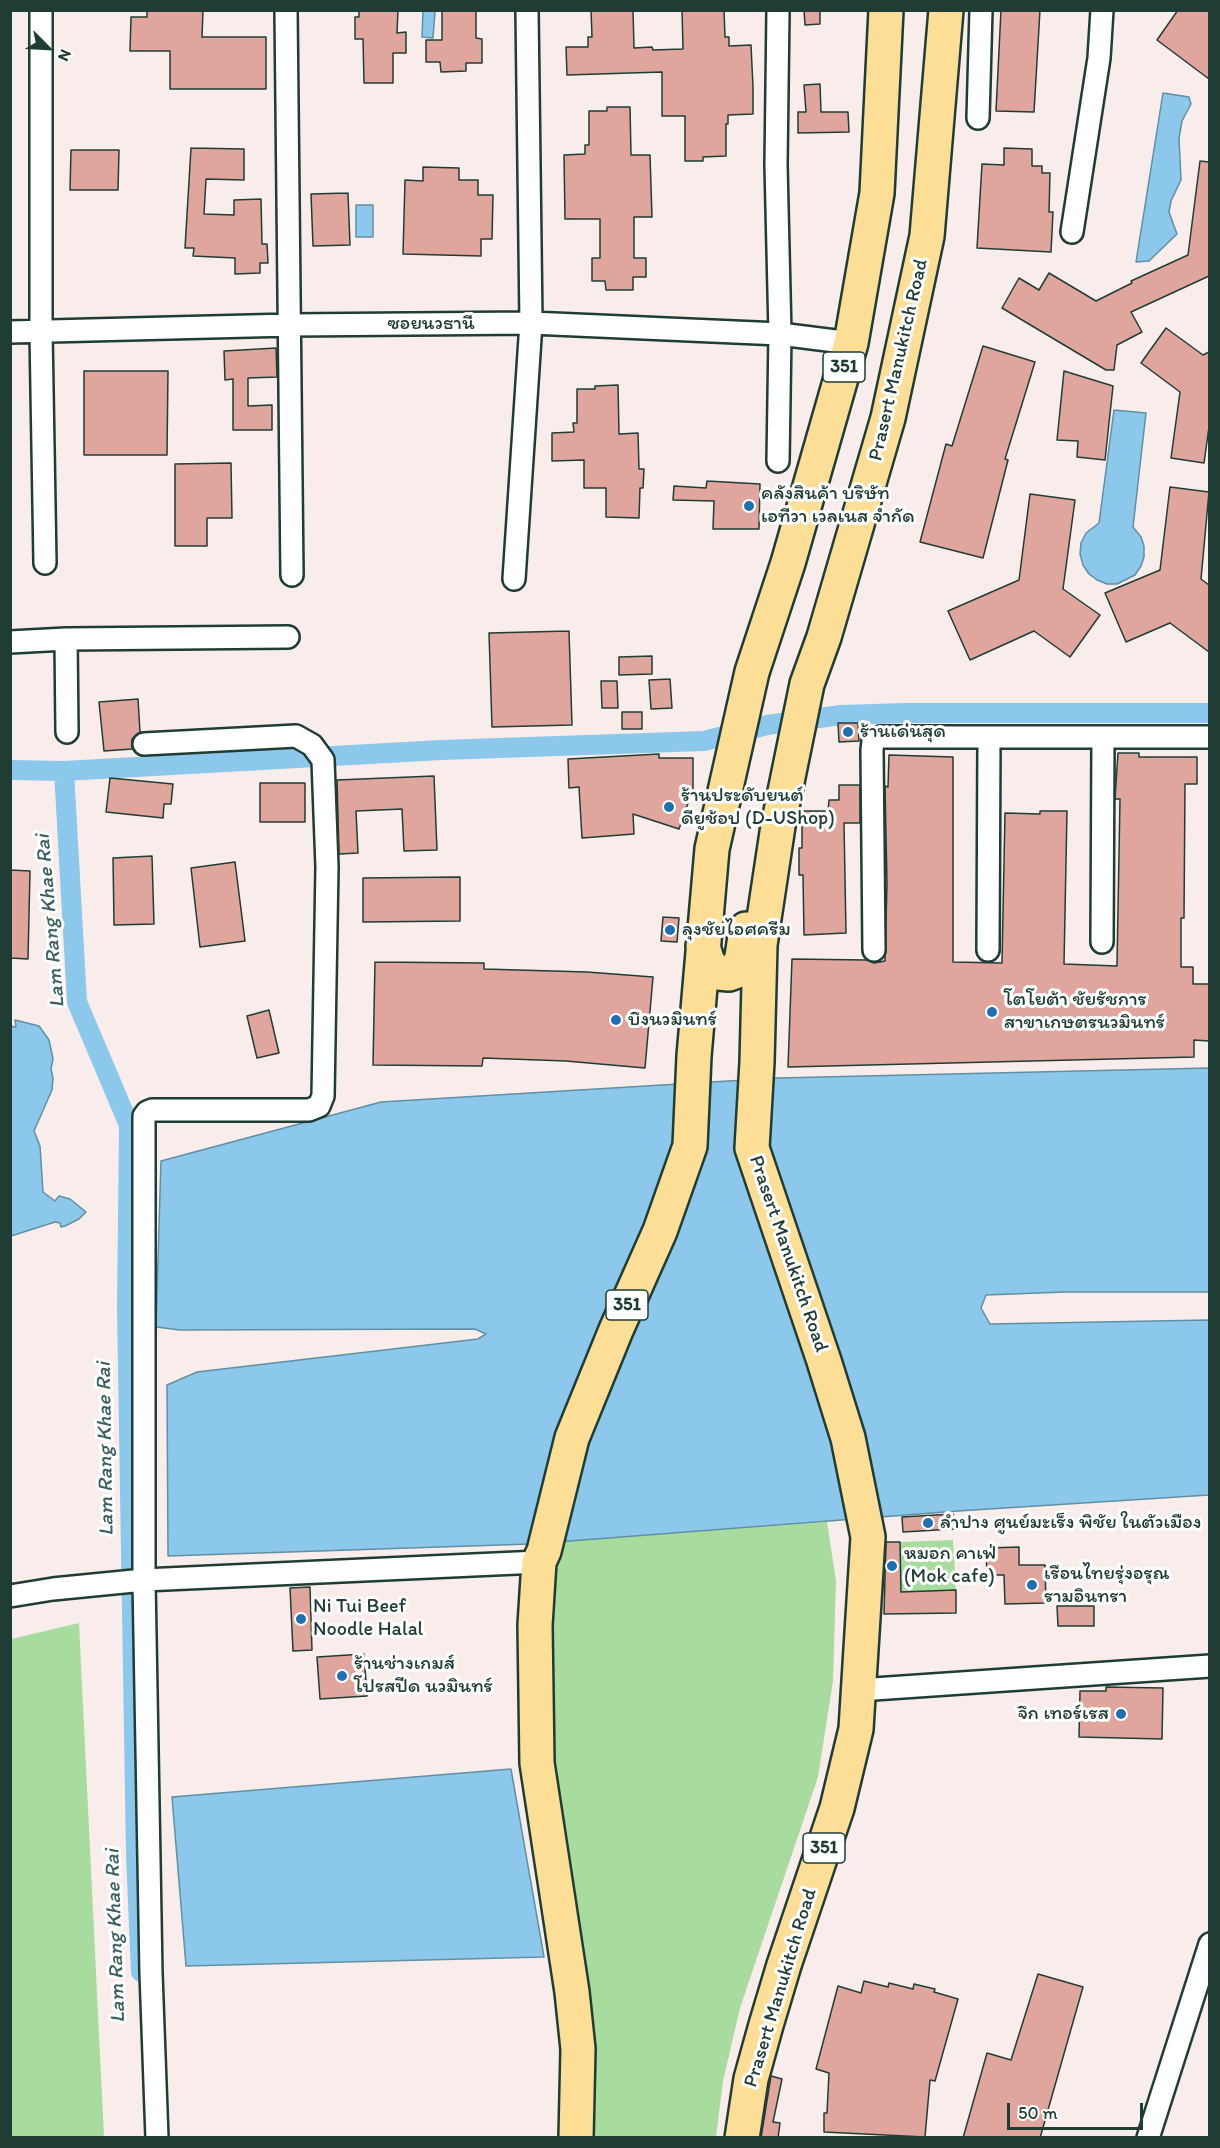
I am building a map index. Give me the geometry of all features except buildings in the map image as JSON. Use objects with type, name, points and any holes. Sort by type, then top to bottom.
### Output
[{"type":"main road","name":"351","points":[[576,2138],[578,2049],[572,1992],[537,1762],[535,1625],[541,1557],[572,1438],[660,1231],[690,1146],[694,1056],[712,849],[752,672],[788,564],[851,343],[877,193],[886,10]]},
{"type":"main road","name":"Prasert Manukitch Road","points":[[742,2138],[751,2079],[784,1965],[834,1818],[856,1729],[868,1537],[848,1438],[752,1148],[760,945],[797,720],[824,637],[888,418],[927,236],[946,10]]},
{"type":"main road","points":[[703,946],[708,963],[718,973],[729,974],[737,971],[742,957],[780,740],[797,720]]},
{"type":"street","points":[[41,10],[41,332],[45,563]]},
{"type":"street","points":[[286,10],[292,575]]},
{"type":"street","points":[[514,579],[531,323],[527,10]]},
{"type":"street","points":[[778,10],[777,165],[780,334],[778,461]]},
{"type":"street","points":[[978,118],[981,10]]},
{"type":"street","points":[[1072,232],[1099,58],[1102,10]]},
{"type":"street","name":"ซอยนวธานี","points":[[10,332],[290,325],[531,323],[780,334],[851,343]]},
{"type":"street","points":[[10,642],[66,639],[288,637]]},
{"type":"street","points":[[66,639],[67,732]]},
{"type":"street","points":[[144,744],[296,736],[312,745],[320,756],[327,867],[322,1096],[319,1106],[309,1110],[152,1110],[144,1116],[134,1581],[157,2138]]},
{"type":"street","points":[[874,950],[873,741],[888,736],[1209,737]]},
{"type":"street","points":[[988,950],[989,737]]},
{"type":"street","points":[[1102,942],[1103,738]]},
{"type":"street","points":[[10,1596],[134,1581],[541,1557]]},
{"type":"street","points":[[859,1690],[1209,1666]]},
{"type":"street","points":[[1148,2138],[1209,1944]]},
{"type":"green space","points":[[827,1522],[836,1581],[833,1681],[818,1777],[740,2008],[723,2081],[716,2137],[581,2137],[533,1822],[518,1748],[531,1544]]},
{"type":"green space","points":[[953,1540],[956,1590],[901,1592],[900,1542]]},
{"type":"green space","points":[[79,1623],[104,2137],[11,2137],[11,1639]]},
{"type":"water","points":[[423,11],[435,11],[433,38],[422,37]]},
{"type":"water","points":[[1163,93],[1189,97],[1191,104],[1182,121],[1179,138],[1181,180],[1171,201],[1169,212],[1177,234],[1149,261],[1136,262]]},
{"type":"water","points":[[356,205],[373,205],[373,237],[356,237]]},
{"type":"water","points":[[1114,410],[1146,413],[1133,527],[1141,537],[1144,557],[1135,575],[1117,584],[1107,584],[1089,574],[1080,554],[1081,543],[1086,533],[1099,523]]},
{"type":"water","points":[[15,1020],[39,1026],[49,1040],[53,1059],[52,1090],[34,1131],[40,1146],[43,1192],[55,1201],[59,1196],[70,1199],[86,1212],[79,1219],[65,1226],[61,1227],[60,1223],[55,1222],[11,1236],[10,1026],[16,1027]]},
{"type":"water","points":[[1209,1068],[1209,1292],[1065,1292],[986,1295],[981,1308],[990,1324],[1209,1320],[1209,1495],[958,1511],[531,1544],[168,1556],[167,1385],[197,1372],[478,1339],[486,1334],[475,1329],[180,1330],[156,1327],[161,1161],[381,1102],[778,1078]]},
{"type":"water","points":[[511,1769],[544,1957],[186,1966],[172,1797]]},
{"type":"waterway","points":[[10,770],[64,771],[441,750],[704,741],[767,725],[841,715],[1210,713]]},
{"type":"waterway","name":"Lam Rang Khae Rai","points":[[64,771],[77,1002],[129,1125],[127,1308],[136,1855],[141,1972]]},
{"type":"place","name":"คลังสินค้า บริษัท เอทีวา เวลเนส จำกัด","points":[[749,506]]},
{"type":"place","name":"ร้านเด่นสุด","points":[[848,732]]},
{"type":"place","name":"ร้านประดับยนต์ ดียูช้อป (D-UShop)","points":[[669,807]]},
{"type":"place","name":"ลุงชัยไอศครีม","points":[[670,930]]},
{"type":"place","name":"โตโยต้า ชัยรัชการ สาขาเกษตรนวมินทร์","points":[[992,1012]]},
{"type":"place","name":"บึงนวมินทร์","points":[[616,1020]]},
{"type":"place","name":"ลำปาง ศูนย์มะเร็ง พิชัย ในตัวเมือง","points":[[928,1523]]},
{"type":"place","name":"หมอก คาเฟ่ (Mok cafe)","points":[[892,1566]]},
{"type":"place","name":"เรือนไทยรุ่งอรุณ รามอินทรา","points":[[1032,1585]]},
{"type":"place","name":"Ni Tui Beef Noodle Halal","points":[[301,1619]]},
{"type":"place","name":"ร้านช่างเกมส์ โปรสปีด นวมินทร์","points":[[342,1676]]},
{"type":"place","name":"จึก เทอร์เรส","points":[[1121,1714]]}]
